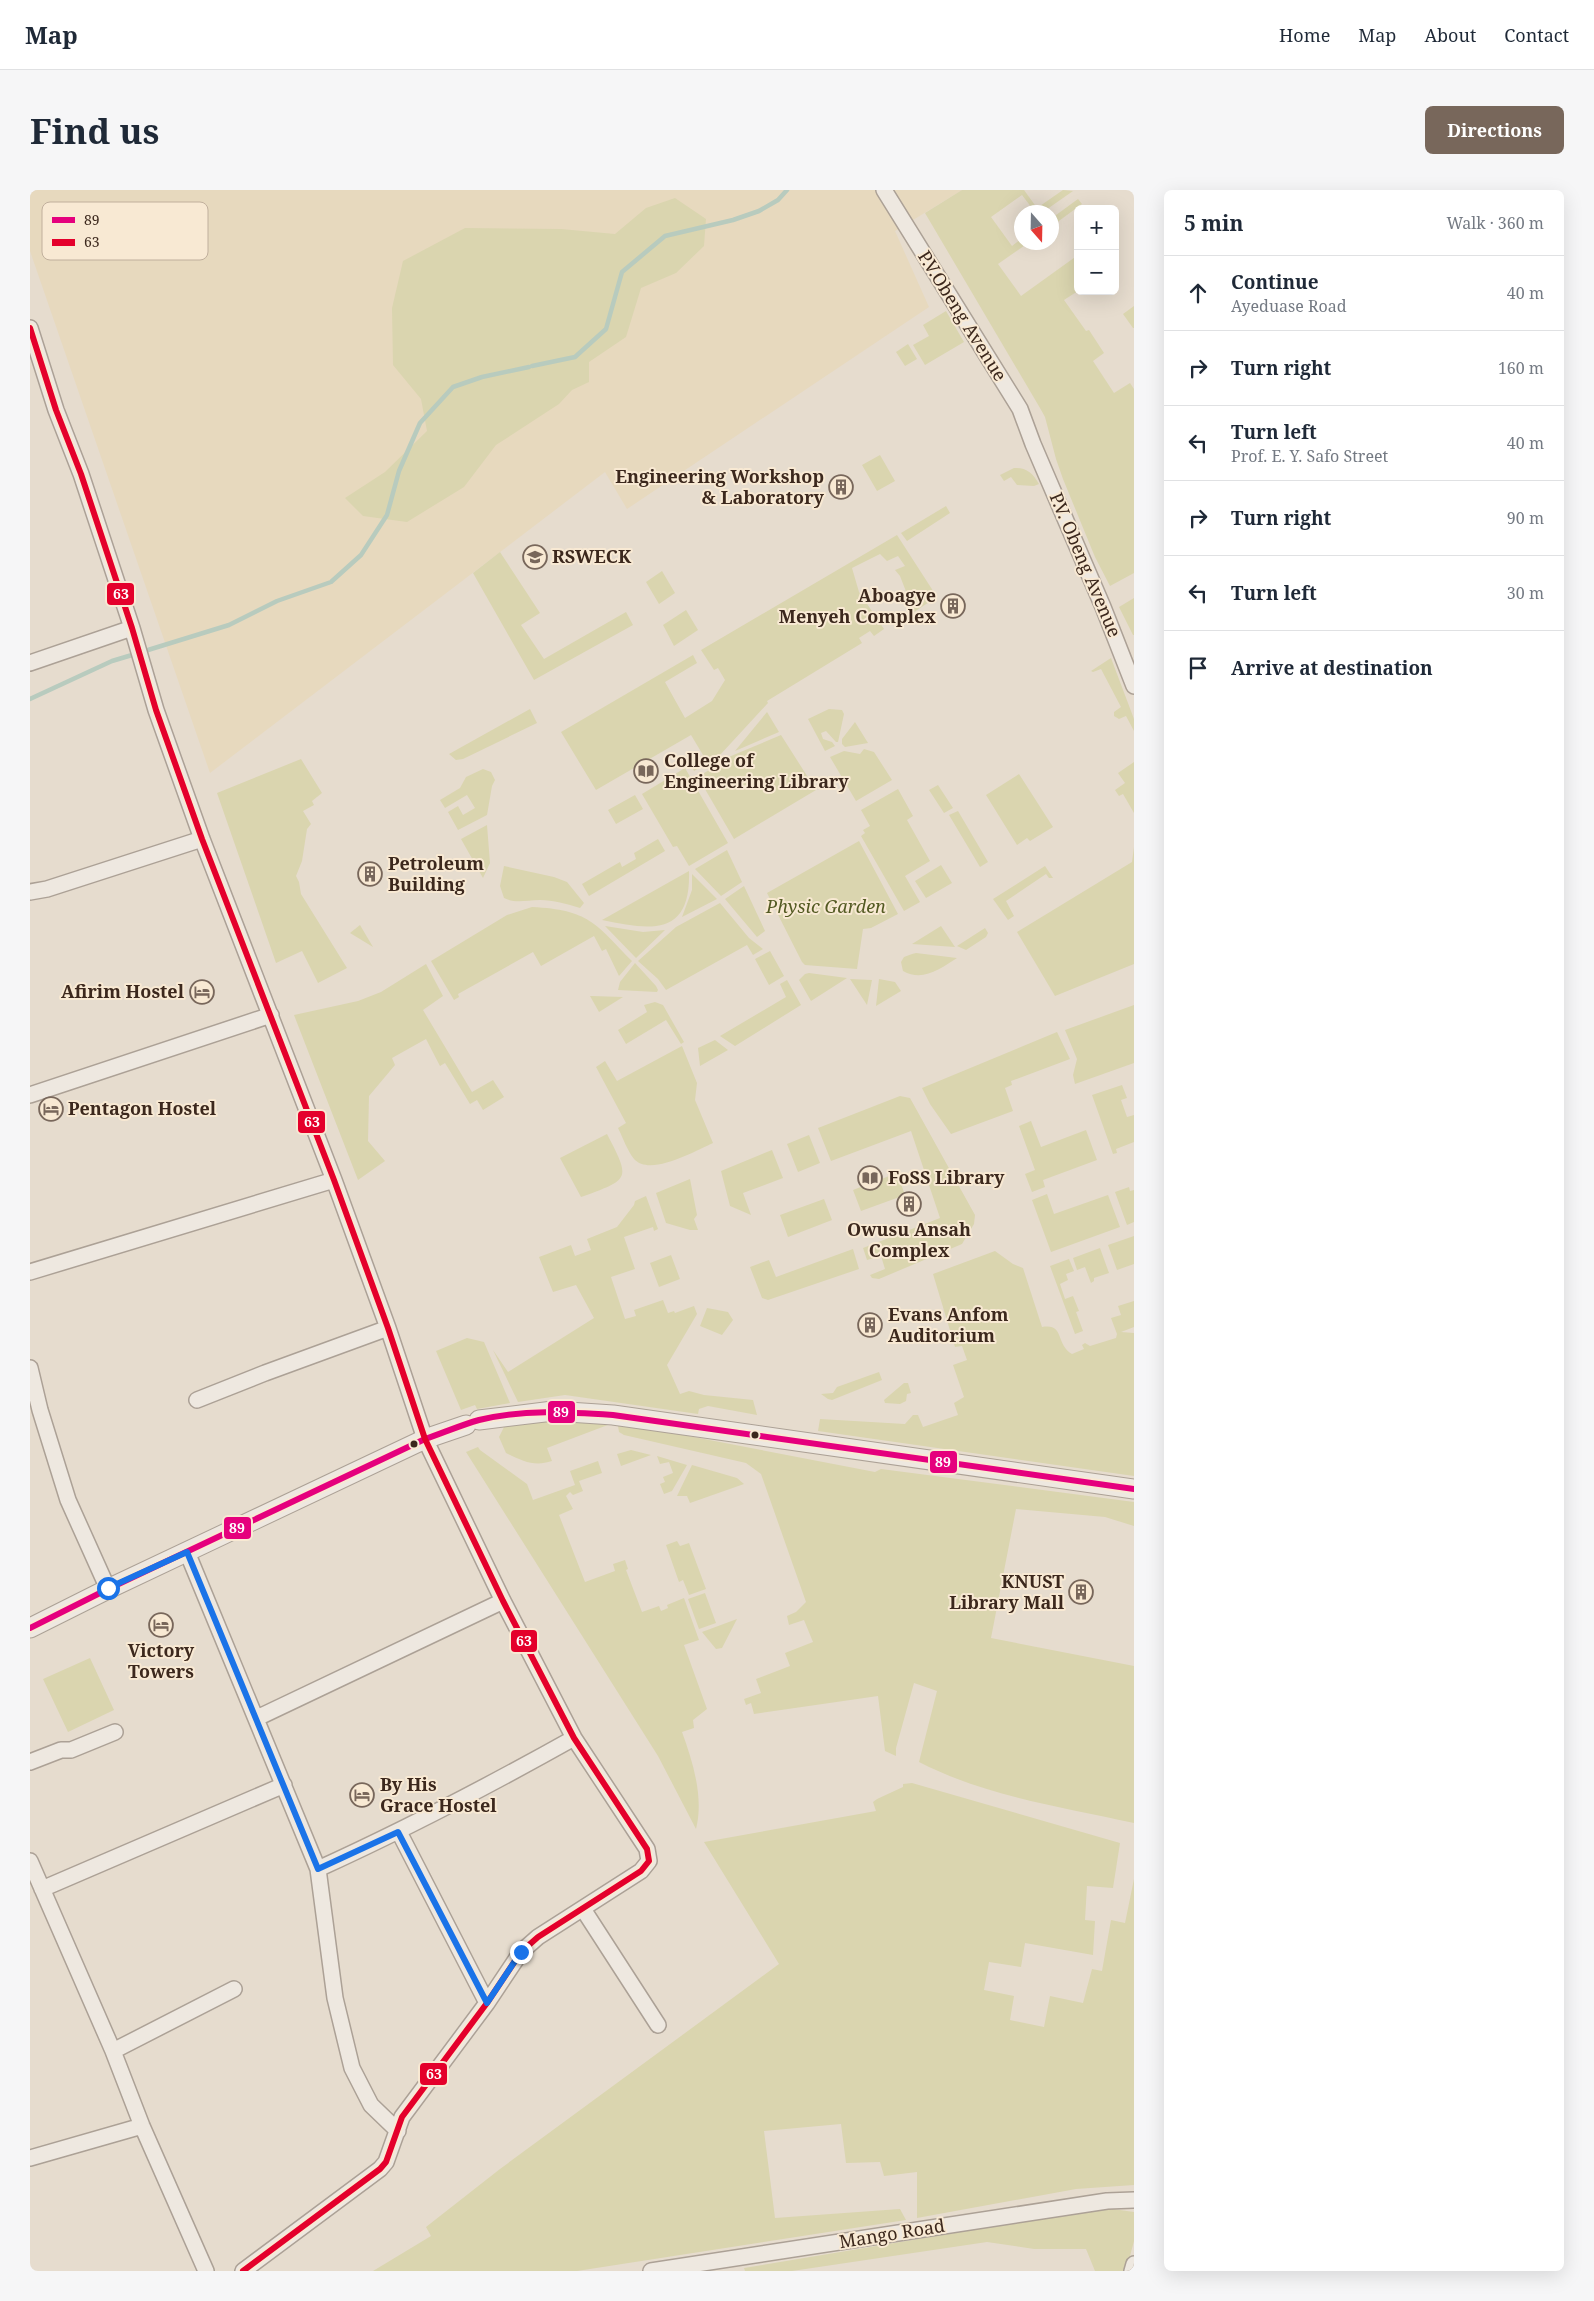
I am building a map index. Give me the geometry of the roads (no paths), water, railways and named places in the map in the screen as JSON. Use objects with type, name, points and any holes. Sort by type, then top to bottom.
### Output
[{"type":"street","name":"P.V.Obeng Avenue","points":[[884,190],[1020,409],[1033,444]]},
{"type":"street","points":[[30,329],[56,410],[81,474],[132,628],[156,710],[202,839],[334,1180],[388,1328],[425,1439],[502,1601],[574,1738],[648,1848],[649,1861],[641,1872],[538,1937],[521,1952],[487,2003],[402,2118],[386,2162],[380,2169],[243,2271]]},
{"type":"street","name":"P.V. Obeng Avenue","points":[[1033,444],[1094,584],[1134,686]]},
{"type":"street","points":[[30,662],[132,628]]},
{"type":"street","points":[[30,892],[47,889],[202,839]]},
{"type":"street","points":[[30,1095],[271,1015]]},
{"type":"street","points":[[30,1272],[334,1180]]},
{"type":"street","points":[[197,1400],[388,1328]]},
{"type":"street","points":[[30,1368],[35,1412],[68,1500],[108,1588]]},
{"type":"street","points":[[30,1628],[108,1588],[425,1439],[472,1423],[553,1411],[612,1415],[1134,1489]]},
{"type":"street","points":[[187,1552],[318,1869],[336,1998],[352,2068],[371,2105],[398,2131]]},
{"type":"street","points":[[257,1718],[502,1601]]},
{"type":"street","points":[[30,1762],[61,1750],[71,1750],[115,1732]]},
{"type":"street","points":[[318,1869],[398,1832],[487,1787],[574,1738]]},
{"type":"street","points":[[42,1889],[284,1785]]},
{"type":"street","points":[[398,1832],[487,2003]]},
{"type":"street","points":[[30,1861],[113,2051],[142,2126],[206,2271]]},
{"type":"street","points":[[583,1909],[658,2025]]},
{"type":"street","points":[[113,2051],[234,1989]]},
{"type":"street","points":[[30,2158],[142,2126]]},
{"type":"street","name":"Mango Road","points":[[651,2271],[1098,2202],[1134,2200]]},
{"type":"street","points":[[1132,2271],[1134,2264]]},
{"type":"waterway","points":[[532,366],[575,357],[606,329],[622,272],[665,236],[733,220],[759,211],[778,200],[787,190]]},
{"type":"waterway","points":[[148,650],[229,625],[277,601],[331,582],[361,555],[387,515],[399,471],[420,423],[453,387],[482,377],[529,367]]},
{"type":"waterway","points":[[30,699],[112,661],[132,655]]},
{"type":"place","name":"Engineering Workshop & Laboratory","points":[[841,487]]},
{"type":"place","name":"RSWECK","points":[[535,557]]},
{"type":"place","name":"Aboagye Menyeh Complex","points":[[953,606]]},
{"type":"place","name":"College of Engineering Library","points":[[646,771]]},
{"type":"place","name":"Petroleum Building","points":[[370,874]]},
{"type":"place","name":"Afirim Hostel","points":[[202,992]]},
{"type":"place","name":"Pentagon Hostel","points":[[51,1109]]},
{"type":"place","name":"FoSS Library","points":[[870,1178]]},
{"type":"place","name":"Owusu Ansah Complex","points":[[909,1204]]},
{"type":"place","name":"Evans Anfom Auditorium","points":[[870,1325]]},
{"type":"place","name":"KNUST Library Mall","points":[[1081,1592]]},
{"type":"place","name":"Victory Towers","points":[[161,1625]]},
{"type":"place","name":"By His Grace Hostel","points":[[362,1795]]},
{"type":"park label","name":"Physic Garden","points":[[826,907]]}]
